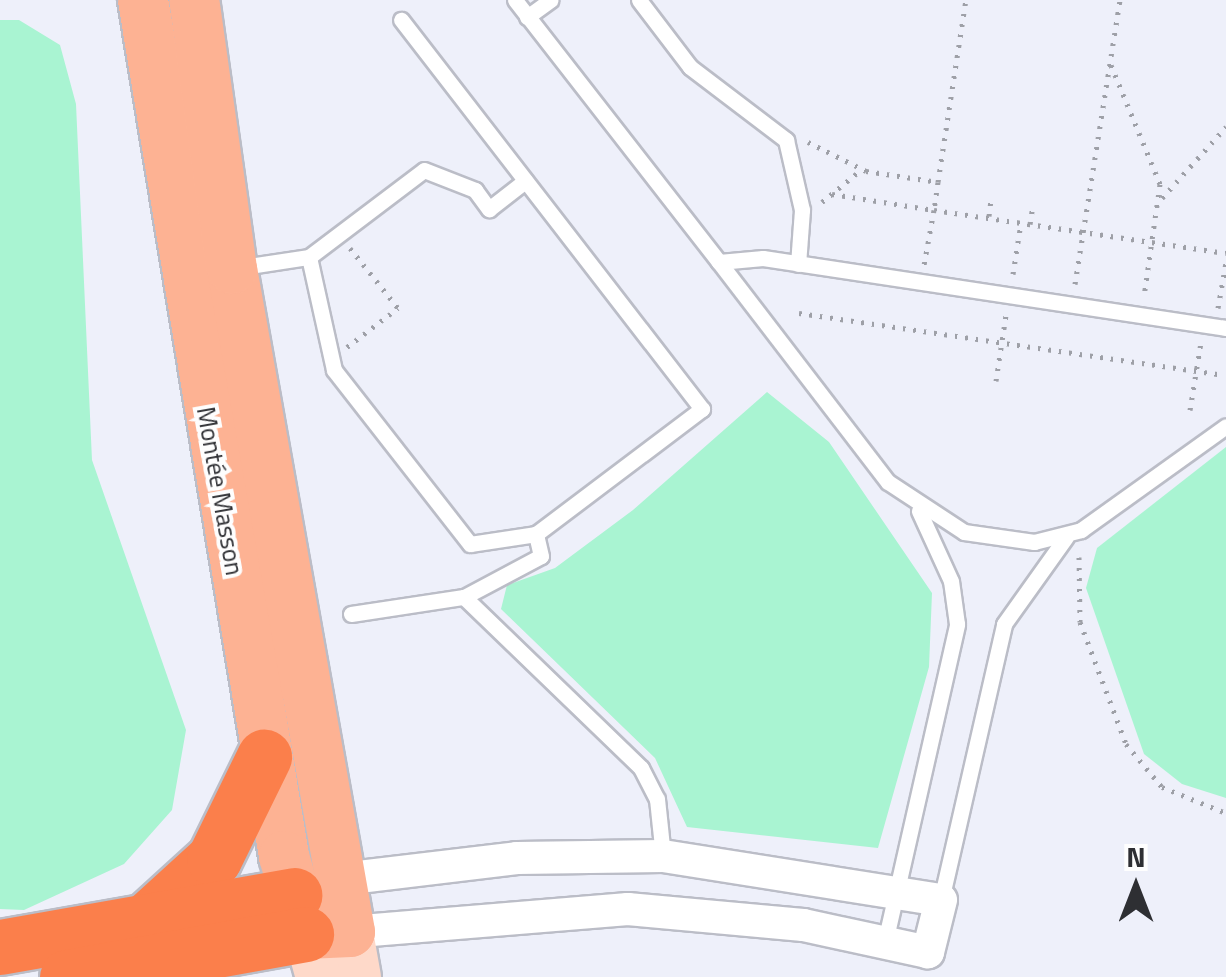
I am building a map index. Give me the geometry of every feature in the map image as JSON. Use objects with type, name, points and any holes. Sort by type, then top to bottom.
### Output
[{"type":"highway","points":[[146,921],[214,859],[264,757]]},
{"type":"highway","points":[[0,947],[146,921],[328,932]]},
{"type":"highway","points":[[83,976],[328,932]]},
{"type":"main road","name":"Montée Masson","points":[[143,0],[264,757],[328,932]]},
{"type":"main road","name":"Montée Masson","points":[[194,0],[328,932]]},
{"type":"street","points":[[663,856],[941,900],[928,952],[885,942],[628,909],[328,932],[517,858],[663,856]]},
{"type":"lane","points":[[514,0],[919,511],[952,581],[956,624],[885,942]]},
{"type":"lane","points":[[527,16],[550,0]]},
{"type":"lane","points":[[639,0],[702,79],[786,140],[802,210],[798,264]]},
{"type":"lane","points":[[308,257],[334,370],[470,544],[536,534],[702,409],[400,20]]},
{"type":"lane","points":[[232,269],[308,257],[424,170],[475,190],[489,209],[525,181]]},
{"type":"lane","points":[[719,262],[798,264],[1221,327]]},
{"type":"lane","points":[[919,511],[982,537],[1066,536],[1114,512],[1226,426]]},
{"type":"lane","points":[[351,614],[464,597],[541,556],[536,534]]},
{"type":"lane","points":[[941,900],[1004,624],[1066,536]]},
{"type":"lane","points":[[464,597],[641,768],[657,799],[663,856]]},
{"type":"path","points":[[921,283],[966,0]]},
{"type":"path","points":[[1072,305],[1120,0]]},
{"type":"path","points":[[1110,62],[1161,200],[1141,315]]},
{"type":"path","points":[[1161,200],[1226,127]]},
{"type":"path","points":[[794,132],[862,169],[938,182]]},
{"type":"path","points":[[820,204],[862,169]]},
{"type":"path","points":[[832,194],[1226,252]]},
{"type":"path","points":[[988,218],[991,200]]},
{"type":"path","points":[[1030,224],[1033,206]]},
{"type":"path","points":[[339,234],[399,307],[339,354]]},
{"type":"path","points":[[1221,327],[1226,262]]},
{"type":"path","points":[[799,314],[1222,375]]},
{"type":"path","points":[[996,381],[1004,327]]},
{"type":"path","points":[[1190,410],[1198,356]]},
{"type":"path","points":[[1078,556],[1080,622],[1126,744],[1162,787],[1226,812]]},
{"type":"green space","points":[[0,20],[19,20],[60,45],[76,104],[92,460],[186,730],[172,810],[124,864],[24,910],[0,909]]},
{"type":"green space","points":[[767,392],[829,442],[932,593],[929,667],[878,848],[687,827],[655,758],[501,609],[507,585],[555,568],[633,510]]},
{"type":"green space","points":[[1226,447],[1226,798],[1182,784],[1144,754],[1086,588],[1097,548]]}]
